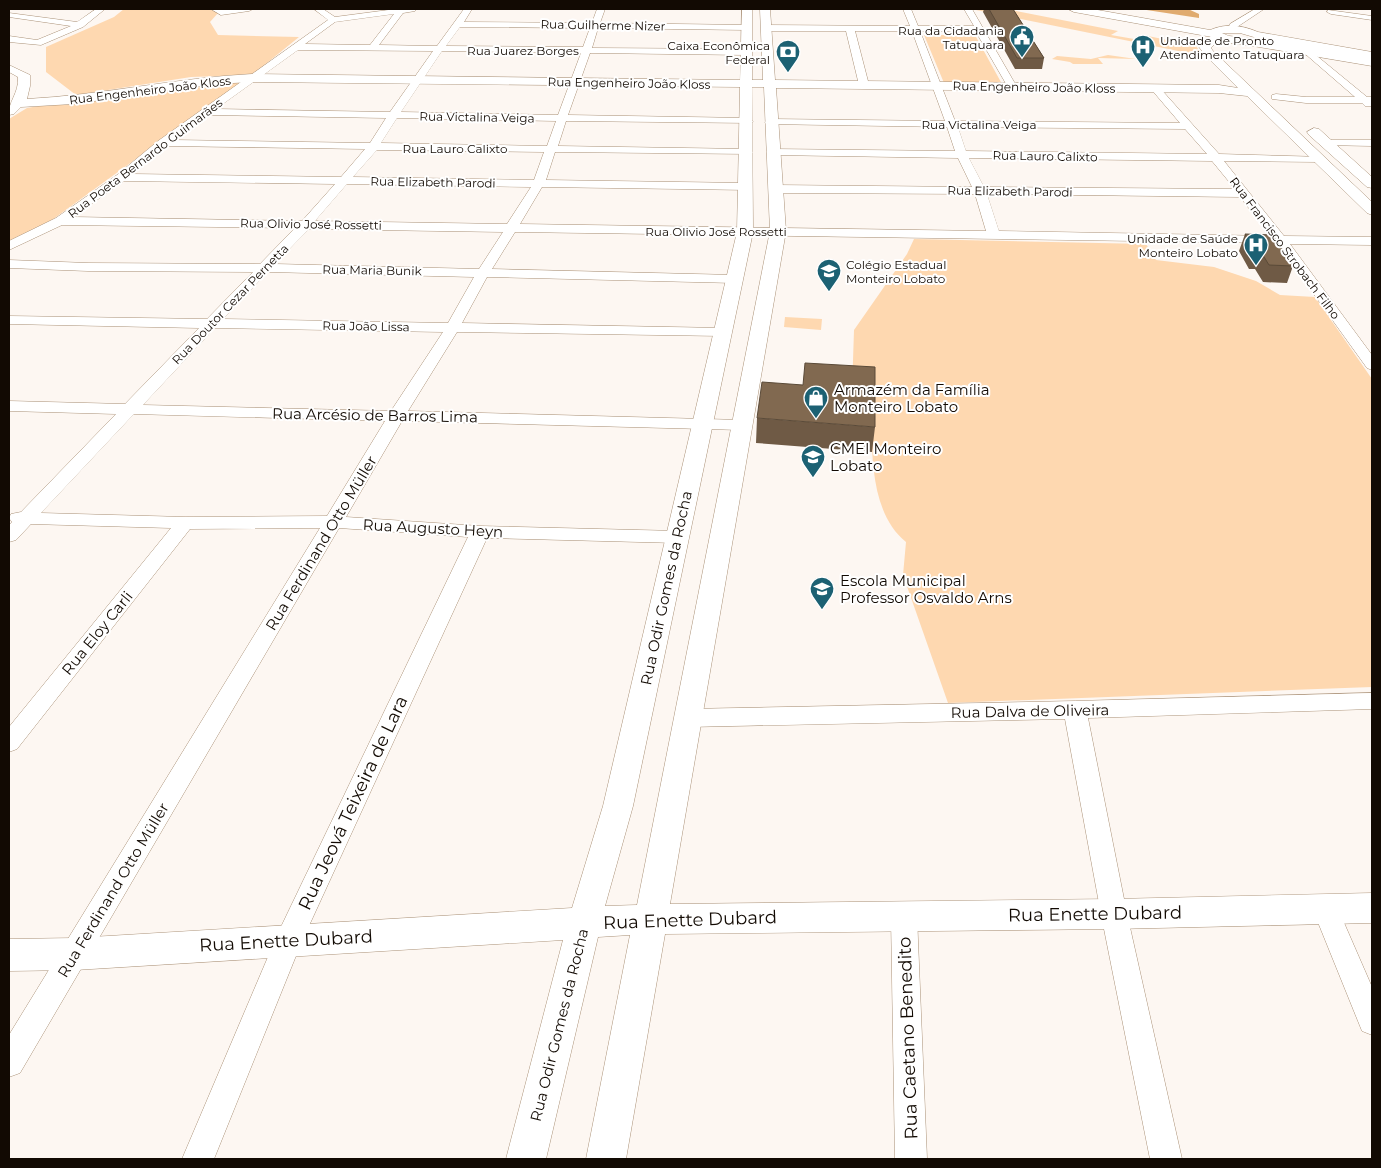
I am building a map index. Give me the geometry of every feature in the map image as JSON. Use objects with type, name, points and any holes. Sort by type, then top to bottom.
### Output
[{"type":"main road","points":[[1078,10],[1221,32],[1247,39],[1372,62]]},
{"type":"main road","points":[[1247,39],[1372,56]]},
{"type":"street","points":[[9,39],[38,42],[80,25],[101,9]]},
{"type":"street","points":[[218,11],[249,9]]},
{"type":"street","points":[[318,9],[333,20],[412,9]]},
{"type":"street","name":"Rua Doutor Cezar Pernetta","points":[[9,536],[17,518],[128,409],[306,224],[373,147],[416,80],[468,9]]},
{"type":"street","name":"Rua Odir Gomes da Rocha","points":[[747,9],[748,52],[758,84]]},
{"type":"street","name":"Rua Odir Gomes da Rocha","points":[[606,1159],[778,231],[775,188],[760,152],[758,84],[766,28],[765,9]]},
{"type":"street","points":[[907,9],[938,86],[962,155],[980,191],[994,235]]},
{"type":"street","points":[[968,9],[1012,87]]},
{"type":"street","points":[[1260,9],[1221,32],[1205,47],[1372,210]]},
{"type":"street","points":[[1356,16],[1362,9]]},
{"type":"street","points":[[372,48],[401,10]]},
{"type":"street","points":[[1331,12],[1372,18]]},
{"type":"street","points":[[9,14],[80,25]]},
{"type":"street","name":"Rua Guilherme Nizer","points":[[458,24],[598,17],[747,27]]},
{"type":"street","name":"Rua Ferdinand Otto Müller","points":[[9,1062],[397,415],[453,327],[483,273],[539,184],[574,82],[588,50],[598,17]]},
{"type":"street","name":"Rua Poeta Bernardo Guimarães","points":[[9,246],[60,221],[121,177],[162,144],[333,20]]},
{"type":"street","points":[[766,28],[981,31]]},
{"type":"street","points":[[850,28],[864,85]]},
{"type":"street","points":[[1228,51],[1227,45],[1247,39]]},
{"type":"street","name":"Rua Juarez Borges","points":[[298,47],[748,52]]},
{"type":"street","points":[[1306,50],[1370,102]]},
{"type":"street","points":[[9,68],[24,75],[26,87],[12,107]]},
{"type":"street","name":"Rua Engenheiro João Kloss","points":[[12,107],[214,80],[252,78],[1219,89],[1250,93]]},
{"type":"street","points":[[1264,85],[1298,119],[1372,184]]},
{"type":"street","name":"Rua Francisco Strobach Filho","points":[[1156,89],[1215,157],[1281,240],[1372,365]]},
{"type":"street","points":[[1276,97],[1370,102]]},
{"type":"street","name":"Rua Victalina Veiga","points":[[207,112],[562,119],[1188,126]]},
{"type":"street","points":[[1277,118],[1298,119]]},
{"type":"street","points":[[1326,143],[1372,143]]},
{"type":"street","name":"Rua Lauro Calixto","points":[[162,144],[1318,158]]},
{"type":"street","name":"Rua Odir Gomes da Rocha","points":[[526,1159],[584,923],[618,806],[745,232],[746,187],[760,152]]},
{"type":"street","name":"Rua Elizabeth Parodi","points":[[121,177],[746,187]]},
{"type":"street","name":"Rua Elizabeth Parodi","points":[[775,188],[1244,194]]},
{"type":"street","name":"Rua Olivio José Rossetti","points":[[60,221],[1372,242]]},
{"type":"street","name":"Rua Maria Bunik","points":[[9,264],[735,279]]},
{"type":"street","name":"Rua João Lissa","points":[[9,320],[723,332]]},
{"type":"street","name":"Rua Arcésio de Barros Lima","points":[[9,406],[742,425]]},
{"type":"street","name":"Rua Augusto Heyn","points":[[17,518],[185,523],[334,522],[480,532],[678,537]]},
{"type":"street","name":"Rua Eloy Carli","points":[[9,743],[185,523]]},
{"type":"street","name":"Rua Jeová Teixeira de Lara","points":[[198,1159],[289,940],[480,532]]},
{"type":"street","name":"Rua Dalva de Oliveira","points":[[687,718],[1075,710],[1372,701]]},
{"type":"street","points":[[1075,710],[1114,914],[1166,1159]]},
{"type":"street","name":"Rua Enette Dubard","points":[[9,955],[75,954],[649,919],[1114,914],[1372,908]]},
{"type":"street","points":[[1326,910],[1372,1021]]},
{"type":"street","name":"Rua Caetano Benedito","points":[[904,916],[911,1159]]},
{"type":"shaded area","points":[[124,9],[210,9],[218,13],[210,22],[218,35],[299,37],[252,75],[191,77],[76,95],[46,72],[46,47],[114,17]]},
{"type":"shaded area","points":[[971,9],[1006,9],[1118,31],[1111,35],[1140,40],[1148,36],[1196,46],[1203,56]]},
{"type":"shaded area","points":[[1140,9],[1188,9],[1199,14],[1199,18]]},
{"type":"shaded area","points":[[924,35],[975,35],[1002,84],[944,83]]},
{"type":"shaded area","points":[[1108,55],[1136,59],[1098,58],[1103,64],[1073,64],[1052,59],[1057,56],[1091,59]]},
{"type":"shaded area","points":[[243,81],[52,220],[9,241],[9,119],[27,108],[44,105],[80,103]]},
{"type":"shaded area","points":[[914,239],[1146,244],[1156,260],[1214,267],[1256,281],[1280,295],[1315,297],[1372,379],[1372,687],[948,703],[903,575],[906,542],[893,528],[884,512],[878,493],[872,451],[872,392],[852,391],[854,330],[907,254]]},
{"type":"shaded area","points":[[785,317],[822,319],[821,330],[784,327]]},
{"type":"building","points":[[989,9],[1013,9],[1044,58],[1017,58]]},
{"type":"building","points":[[1245,234],[1273,235],[1293,266],[1269,265],[1261,252],[1255,252]]},
{"type":"building","points":[[805,363],[875,367],[875,427],[757,418],[762,382],[803,385]]},
{"type":"place","name":"Rua da Cidadania Tatuquara","points":[[1022,58]]},
{"type":"place","name":"Unidade de Pronto Atendimento Tatuquara","points":[[1143,68]]},
{"type":"place","name":"Caixa Econômica Federal","points":[[788,73]]},
{"type":"place","name":"Unidade de Saúde Monteiro Lobato","points":[[1256,266]]},
{"type":"place","name":"Colégio Estadual Monteiro Lobato","points":[[829,292]]},
{"type":"place","name":"Armazém da Família Monteiro Lobato","points":[[816,419]]},
{"type":"place","name":"CMEI Monteiro Lobato","points":[[813,478]]},
{"type":"place","name":"Escola Municipal Professor Osvaldo Arns","points":[[822,610]]}]
